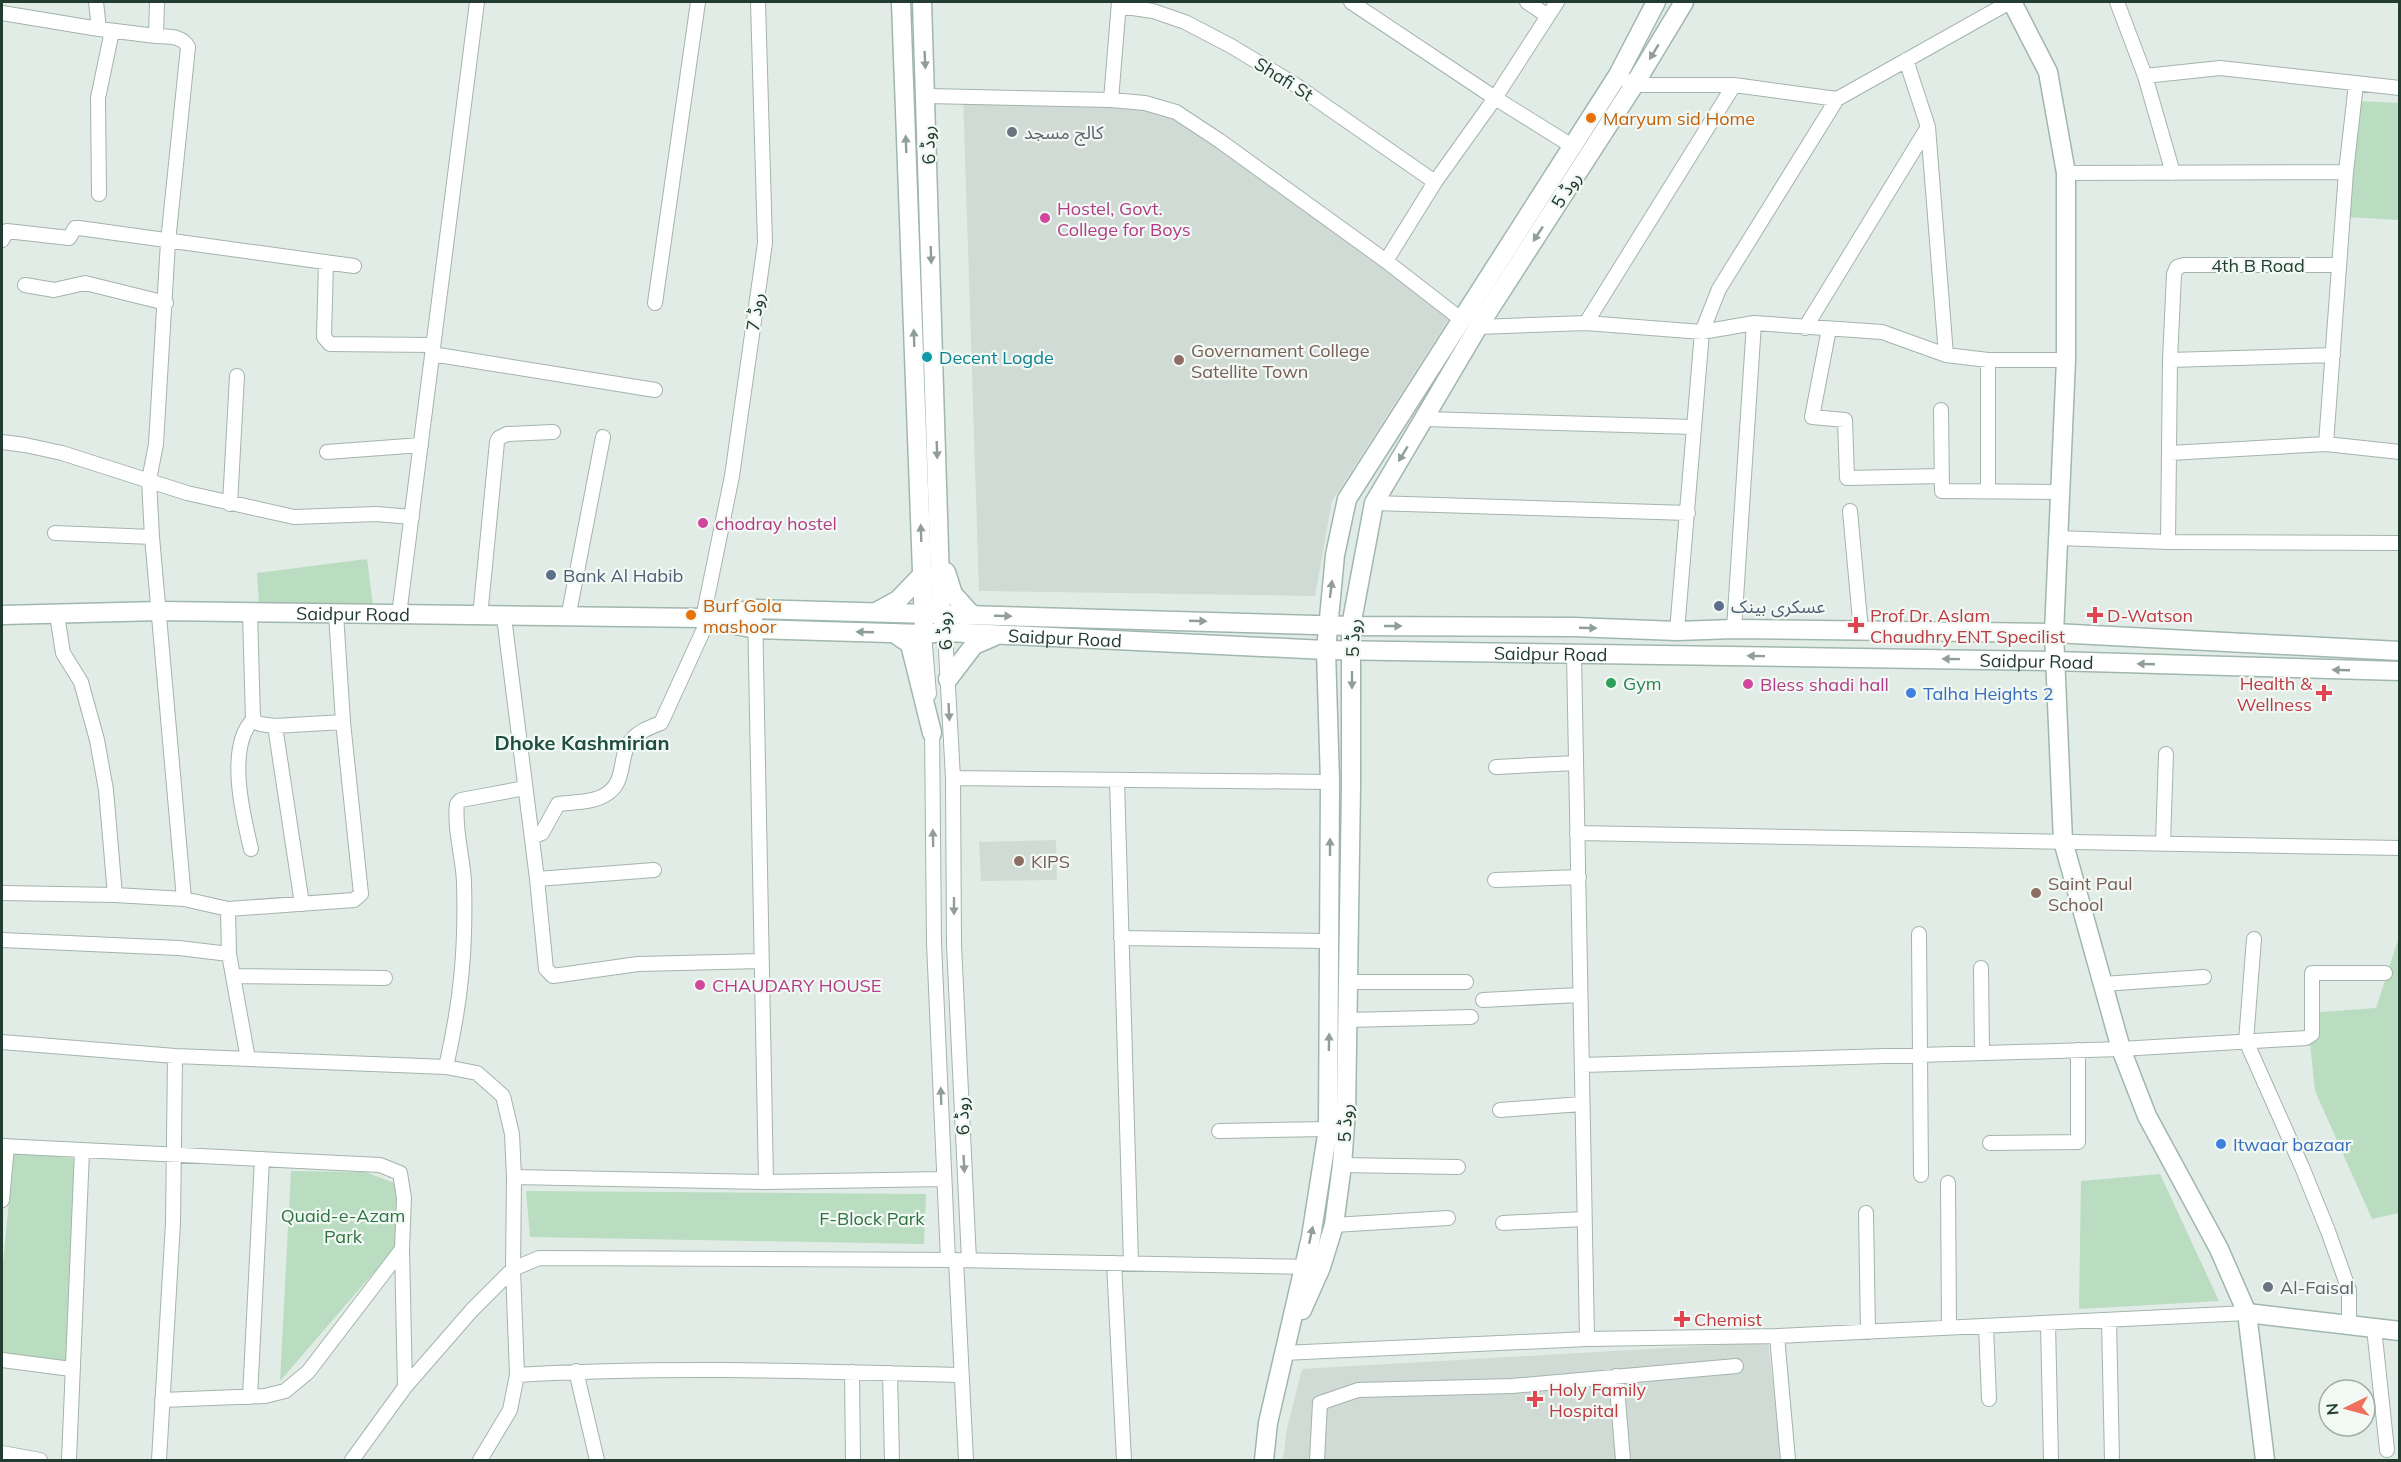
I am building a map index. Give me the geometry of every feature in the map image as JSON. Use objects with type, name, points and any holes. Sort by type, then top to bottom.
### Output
[{"type":"main road","name":"روڈ 6","points":[[901,2],[922,574],[937,620]]},
{"type":"main road","name":"روڈ 6","points":[[922,2],[927,96],[940,557],[937,620],[924,634]]},
{"type":"main road","name":"روڈ 5","points":[[1264,1461],[1268,1423],[1283,1353],[1312,1267],[1334,1225],[1342,1165],[1346,1111],[1351,626],[1374,503],[1424,419],[1470,324],[1572,146],[1618,75],[1656,2]]},
{"type":"main road","name":"روڈ 5","points":[[1312,1267],[1317,1201],[1328,1129],[1330,782],[1327,625],[1335,555],[1347,499],[1634,85],[1684,2]]},
{"type":"main road","points":[[2011,2],[2048,72],[2066,173],[2066,360],[2054,633],[2064,841],[2121,1049],[2147,1116],[2219,1249],[2247,1313],[2265,1461]]},
{"type":"main road","points":[[940,557],[953,594],[972,615]]},
{"type":"main road","points":[[876,612],[898,600],[922,574]]},
{"type":"main road","name":"Saidpur Road","points":[[706,619],[755,609],[876,612],[937,620],[999,635],[1326,650],[2054,661],[2400,671]]},
{"type":"main road","name":"Saidpur Road","points":[[2,615],[160,611],[706,619],[756,629],[924,634]]},
{"type":"main road","name":"Saidpur Road","points":[[937,620],[972,615],[1351,626],[2054,633],[2400,651]]},
{"type":"main road","points":[[894,633],[910,644],[932,733]]},
{"type":"main road","points":[[948,680],[974,645],[999,635]]},
{"type":"main road","points":[[2247,1313],[2400,1331]]},
{"type":"street","points":[[96,2],[105,30],[98,98],[99,194]]},
{"type":"street","points":[[156,36],[157,2]]},
{"type":"street","points":[[399,615],[477,2]]},
{"type":"street","points":[[656,303],[698,2]]},
{"type":"street","name":"روڈ 7","points":[[532,837],[542,833],[558,804],[592,800],[609,793],[621,776],[628,743],[645,729],[662,723],[706,619],[732,476],[765,243],[758,2]]},
{"type":"street","points":[[1351,2],[1495,98],[1572,146]]},
{"type":"street","points":[[1527,2],[1548,16]]},
{"type":"street","points":[[1386,261],[1436,182],[1495,98],[1557,2]]},
{"type":"street","points":[[1677,631],[1702,332],[1719,290],[1837,99],[2011,2]]},
{"type":"street","points":[[2117,2],[2145,76],[2173,173]]},
{"type":"street","points":[[1111,100],[1119,4]]},
{"type":"street","name":"Shafi St","points":[[1119,4],[1185,22],[1231,46],[1294,84],[1436,182]]},
{"type":"street","points":[[2,13],[105,30],[179,38],[185,41],[188,47],[168,242],[156,444],[149,480],[184,899]]},
{"type":"street","points":[[1906,60],[1928,127],[1946,355]]},
{"type":"street","points":[[2145,76],[2220,68],[2400,88]]},
{"type":"street","points":[[1618,75],[1634,85],[1734,85],[1837,99]]},
{"type":"street","points":[[2326,444],[2346,172],[2356,84]]},
{"type":"street","points":[[1586,323],[1734,85]]},
{"type":"street","points":[[927,96],[1111,100],[1145,103],[1176,112],[1220,141],[1470,324],[1586,323],[1702,332],[1754,323],[1882,332],[1946,355],[1988,360],[2066,360]]},
{"type":"street","points":[[1805,328],[1928,127]]},
{"type":"street","points":[[2066,173],[2346,172]]},
{"type":"street","points":[[2,240],[7,231],[69,238],[75,228],[79,228],[354,266]]},
{"type":"street","points":[[326,262],[324,337],[330,344],[433,349],[655,390]]},
{"type":"street","name":"4th B Road","points":[[2170,360],[2174,274],[2177,267],[2184,265],[2339,265]]},
{"type":"street","points":[[25,285],[54,290],[85,283],[166,303]]},
{"type":"street","points":[[1734,629],[1754,323]]},
{"type":"street","points":[[1829,329],[1812,417],[1845,420],[1847,478],[1942,476]]},
{"type":"street","points":[[2168,543],[2170,360],[2333,355]]},
{"type":"street","points":[[1988,360],[1988,491]]},
{"type":"street","points":[[230,504],[237,376]]},
{"type":"street","points":[[1941,410],[1942,491],[2060,492]]},
{"type":"street","points":[[1424,419],[1694,427]]},
{"type":"street","points":[[480,616],[499,438],[507,434],[553,432]]},
{"type":"street","points":[[568,618],[603,436]]},
{"type":"street","points":[[2,442],[62,453],[187,493],[294,517],[376,514],[412,517]]},
{"type":"street","points":[[2170,453],[2326,444],[2400,452]]},
{"type":"street","points":[[327,452],[421,445]]},
{"type":"street","points":[[1374,503],[1688,513]]},
{"type":"street","points":[[1850,511],[1861,631]]},
{"type":"street","points":[[55,533],[152,537]]},
{"type":"street","points":[[2058,538],[2168,543],[2400,543]]},
{"type":"street","points":[[755,609],[766,1182]]},
{"type":"street","points":[[250,613],[253,720],[244,732],[238,785],[251,849]]},
{"type":"street","points":[[2,893],[184,899],[228,909],[354,900],[361,894],[343,722],[336,614]]},
{"type":"street","points":[[57,615],[63,653],[81,682],[97,740],[106,790],[115,895]]},
{"type":"street","points":[[504,617],[546,969],[553,976],[638,964],[762,962]]},
{"type":"street","name":"روڈ 6","points":[[937,620],[948,680],[953,778],[954,945],[963,1140],[957,1260],[960,1376],[966,1461]]},
{"type":"street","name":"روڈ 6","points":[[924,634],[932,733],[934,943],[944,1179],[957,1260]]},
{"type":"street","points":[[1574,654],[1587,1339]]},
{"type":"street","points":[[253,720],[260,724],[276,726],[343,722]]},
{"type":"street","points":[[276,726],[302,904]]},
{"type":"street","points":[[2163,843],[2166,754]]},
{"type":"street","points":[[1496,767],[1576,763]]},
{"type":"street","points":[[953,778],[1330,782]]},
{"type":"street","points":[[1117,781],[1131,1263]]},
{"type":"street","points":[[446,1067],[458,1012],[464,958],[464,880],[457,804],[461,800],[525,788]]},
{"type":"street","points":[[1577,833],[2400,848]]},
{"type":"street","points":[[537,879],[654,870]]},
{"type":"street","points":[[1495,880],[1579,877]]},
{"type":"street","points":[[228,909],[228,954],[248,1059]]},
{"type":"street","points":[[1919,934],[1921,1175]]},
{"type":"street","points":[[1121,938],[1330,941]]},
{"type":"street","points":[[2254,939],[2246,1041],[2328,1231],[2349,1290],[2349,1325]]},
{"type":"street","points":[[2,940],[179,948],[228,954]]},
{"type":"street","points":[[934,943],[954,945]]},
{"type":"street","points":[[1981,968],[1982,1053]]},
{"type":"street","points":[[1582,1065],[2121,1049],[2310,1037],[2311,976],[2314,972],[2385,973]]},
{"type":"street","points":[[233,976],[385,978]]},
{"type":"street","points":[[2103,984],[2204,977]]},
{"type":"street","points":[[1348,982],[1466,982]]},
{"type":"street","points":[[1483,1000],[1579,995]]},
{"type":"street","points":[[1347,1020],[1471,1017]]},
{"type":"street","points":[[2,1042],[175,1056],[446,1067],[477,1073],[503,1096],[512,1134],[513,1269],[517,1375],[510,1410],[480,1461]]},
{"type":"street","points":[[1990,1143],[2078,1142],[2078,1050]]},
{"type":"street","points":[[159,1461],[175,1155],[175,1056]]},
{"type":"street","points":[[1500,1110],[1582,1104]]},
{"type":"street","points":[[1219,1131],[1328,1129]]},
{"type":"street","points":[[942,1139],[963,1140]]},
{"type":"street","points":[[2,1200],[4,1146],[380,1165],[400,1173],[404,1198],[402,1249],[405,1387]]},
{"type":"street","points":[[69,1461],[71,1369],[82,1151]]},
{"type":"street","points":[[250,1397],[262,1159]]},
{"type":"street","points":[[1342,1165],[1458,1167]]},
{"type":"street","points":[[514,1177],[766,1182],[944,1179]]},
{"type":"street","points":[[1948,1184],[1949,1328]]},
{"type":"street","points":[[1866,1214],[1868,1332]]},
{"type":"street","points":[[1334,1225],[1448,1218]]},
{"type":"street","points":[[1503,1223],[1584,1219]]},
{"type":"street","points":[[162,1400],[250,1397],[285,1391],[308,1372],[402,1249]]},
{"type":"street","points":[[352,1461],[405,1387],[472,1310],[513,1269],[539,1258],[957,1260],[1312,1267]]},
{"type":"street","points":[[1114,1263],[1124,1461]]},
{"type":"street","points":[[1283,1353],[1587,1339],[1777,1336],[2247,1313]]},
{"type":"street","points":[[2109,1320],[2112,1461]]},
{"type":"street","points":[[2048,1323],[2051,1461]]},
{"type":"street","points":[[1986,1326],[1989,1399]]},
{"type":"street","points":[[2374,1328],[2387,1450]]},
{"type":"street","points":[[1777,1336],[1788,1461]]},
{"type":"street","points":[[2,1360],[71,1369]]},
{"type":"street","points":[[1317,1461],[1320,1403],[1358,1390],[1512,1386],[1736,1366]]},
{"type":"street","points":[[517,1375],[576,1371],[852,1372],[960,1376]]},
{"type":"street","points":[[576,1371],[597,1461]]},
{"type":"street","points":[[852,1372],[854,1461]]},
{"type":"street","points":[[890,1373],[892,1461]]},
{"type":"street","points":[[1616,1376],[1623,1461]]},
{"type":"street","points":[[2,1453],[40,1461]]},
{"type":"shaded area","points":[[963,92],[1151,103],[1192,122],[1452,314],[1332,501],[1315,596],[979,591]]},
{"type":"shaded area","name":"KIPS","points":[[1056,840],[1057,880],[981,881],[979,842]]},
{"type":"shaded area","name":"Holy Family Hospital","points":[[1768,1342],[1782,1460],[1283,1460],[1287,1428],[1302,1369]]},
{"type":"green space","points":[[2358,101],[2399,103],[2399,220],[2348,217]]},
{"type":"green space","points":[[367,559],[373,605],[259,604],[257,573]]},
{"type":"green space","points":[[2399,937],[2399,1213],[2372,1219],[2315,1091],[2307,1013],[2376,1008]]},
{"type":"green space","points":[[14,1151],[76,1159],[68,1363],[2,1352],[2,1273]]},
{"type":"green space","name":"Quaid-e-Azam Park","points":[[291,1171],[365,1172],[395,1183],[400,1242],[280,1381]]},
{"type":"green space","points":[[2160,1174],[2219,1301],[2079,1309],[2081,1181]]},
{"type":"green space","name":"F-Block Park","points":[[526,1191],[926,1194],[924,1244],[530,1237]]},
{"type":"place","name":"Maryum sid Home","points":[[1591,118]]},
{"type":"place","name":"کالج مسجد","points":[[1012,132]]},
{"type":"place","name":"Hostel, Govt. College for Boys","points":[[1045,218]]},
{"type":"place","name":"Decent Logde","points":[[927,357]]},
{"type":"place","name":"Governament College Satellite Town","points":[[1179,360]]},
{"type":"place","name":"chodray hostel","points":[[703,523]]},
{"type":"place","name":"Bank Al Habib","points":[[551,575]]},
{"type":"place","name":"عسکری بینک","points":[[1719,606]]},
{"type":"place","name":"Burf Gola mashoor","points":[[691,615]]},
{"type":"place","name":"D-Watson","points":[[2095,615]]},
{"type":"place","name":"Prof Dr. Aslam Chaudhry ENT Specilist","points":[[1856,625]]},
{"type":"place","name":"Gym","points":[[1611,683]]},
{"type":"place","name":"Bless shadi hall","points":[[1748,684]]},
{"type":"place","name":"Talha Heights 2","points":[[1911,693]]},
{"type":"place","name":"Health & Wellness","points":[[2324,693]]},
{"type":"place","name":"KIPS","points":[[1019,861]]},
{"type":"place","name":"Saint Paul School","points":[[2036,893]]},
{"type":"place","name":"CHAUDARY HOUSE","points":[[700,985]]},
{"type":"place","name":"Itwaar bazaar","points":[[2221,1144]]},
{"type":"place","name":"Al-Faisal","points":[[2268,1287]]},
{"type":"place","name":"Chemist","points":[[1682,1319]]},
{"type":"place","name":"Holy Family Hospital","points":[[1535,1399]]},
{"type":"district","name":"Dhoke Kashmirian","points":[[582,742]]}]
